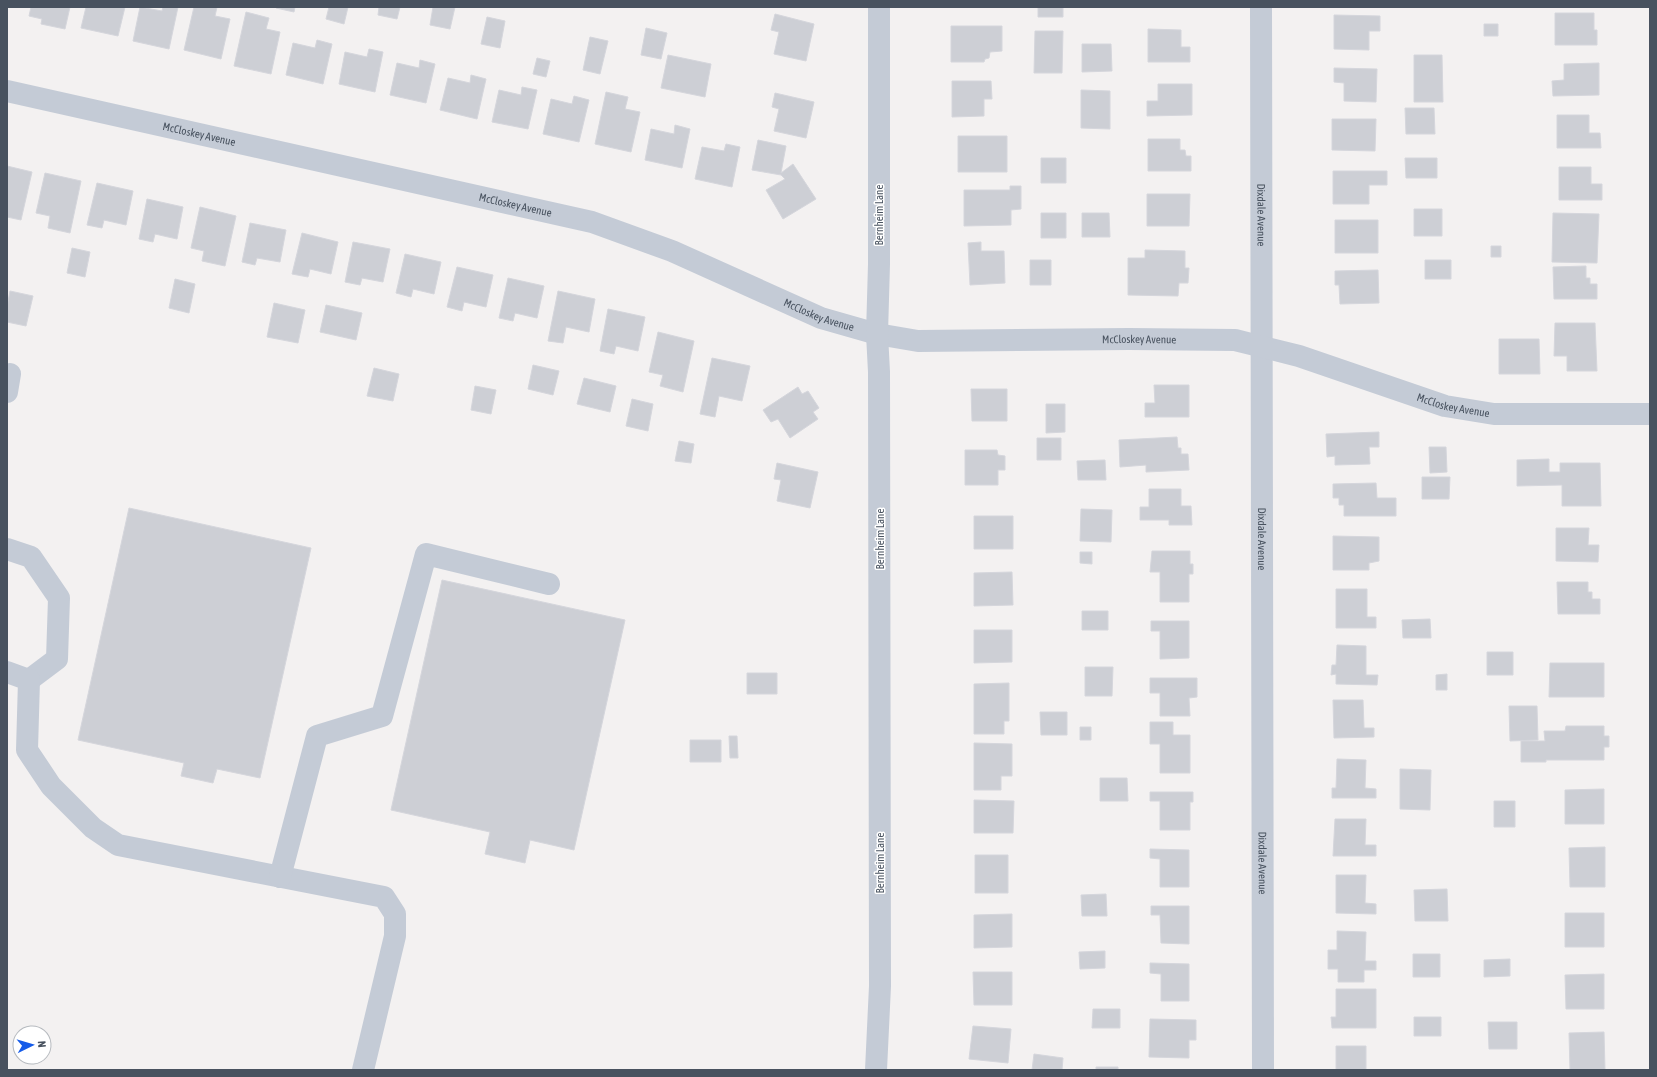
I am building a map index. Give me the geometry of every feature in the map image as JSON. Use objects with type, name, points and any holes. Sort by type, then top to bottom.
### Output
[{"type":"street","name":"Bernheim Lane","points":[[876,1070],[880,986],[879,380],[877,334],[879,264],[879,7]]},
{"type":"street","name":"Dixdale Avenue","points":[[1261,7],[1263,1070]]},
{"type":"street","name":"McCloskey Avenue","points":[[7,91],[592,222],[672,251],[821,318],[877,334],[918,341],[1129,339],[1235,340],[1300,356],[1445,406],[1494,414],[1650,414]]},
{"type":"street","points":[[7,549],[30,557],[59,598],[57,658],[29,680]]},
{"type":"street","points":[[280,876],[318,736],[382,716],[426,554],[549,584]]},
{"type":"street","points":[[7,672],[29,680]]},
{"type":"street","points":[[29,680],[27,750],[51,786],[93,828],[118,845],[280,876],[384,898],[395,914],[395,936],[363,1070]]},
{"type":"building","points":[[31,7],[70,7],[65,29],[41,24],[42,19],[29,16]]},
{"type":"building","points":[[86,7],[125,7],[118,36],[81,28]]},
{"type":"building","points":[[140,7],[162,11],[163,7],[178,7],[169,49],[133,41]]},
{"type":"building","points":[[194,7],[217,7],[215,16],[230,19],[221,59],[184,50]]},
{"type":"building","points":[[276,7],[295,7],[294,12]]},
{"type":"building","points":[[329,7],[348,7],[344,24],[326,19]]},
{"type":"building","points":[[379,7],[400,7],[397,19],[378,15]]},
{"type":"building","points":[[433,7],[455,7],[450,29],[430,25]]},
{"type":"building","points":[[1038,7],[1063,7],[1063,17],[1038,17]]},
{"type":"building","points":[[246,12],[269,18],[266,29],[280,32],[271,74],[234,66]]},
{"type":"building","points":[[1555,13],[1594,13],[1594,30],[1597,30],[1597,45],[1555,45]]},
{"type":"building","points":[[775,14],[814,24],[806,61],[774,54],[779,32],[771,30]]},
{"type":"building","points":[[1334,15],[1380,16],[1380,31],[1369,31],[1369,50],[1334,49]]},
{"type":"building","points":[[487,17],[505,21],[500,48],[481,44]]},
{"type":"building","points":[[1484,24],[1498,24],[1498,36],[1484,36]]},
{"type":"building","points":[[951,26],[1002,26],[1002,51],[990,52],[989,58],[985,59],[984,62],[951,62]]},
{"type":"building","points":[[646,28],[667,33],[661,59],[641,55]]},
{"type":"building","points":[[1148,29],[1181,30],[1181,47],[1190,47],[1190,62],[1148,62]]},
{"type":"building","points":[[1035,31],[1063,31],[1062,73],[1034,73]]},
{"type":"building","points":[[590,37],[608,41],[600,74],[583,70]]},
{"type":"building","points":[[317,40],[332,44],[323,84],[286,75],[293,43],[315,48]]},
{"type":"building","points":[[1082,44],[1111,44],[1112,71],[1082,72]]},
{"type":"building","points":[[369,49],[383,52],[375,92],[339,84],[345,52],[367,57]]},
{"type":"building","points":[[668,55],[711,64],[705,97],[661,88]]},
{"type":"building","points":[[1414,55],[1442,55],[1443,102],[1414,102]]},
{"type":"building","points":[[537,58],[550,61],[546,77],[533,74]]},
{"type":"building","points":[[420,60],[435,64],[426,103],[390,95],[397,63],[419,68]]},
{"type":"building","points":[[1599,63],[1599,95],[1553,96],[1552,81],[1564,80],[1564,64]]},
{"type":"building","points":[[1334,68],[1377,69],[1376,102],[1344,101],[1344,83],[1334,82]]},
{"type":"building","points":[[471,75],[486,79],[477,119],[440,110],[448,78],[470,83]]},
{"type":"building","points":[[952,81],[991,81],[992,99],[984,99],[984,116],[952,117]]},
{"type":"building","points":[[1158,84],[1192,84],[1192,115],[1147,116],[1147,101],[1158,101]]},
{"type":"building","points":[[522,87],[537,90],[528,129],[492,122],[499,90],[521,95]]},
{"type":"building","points":[[1081,90],[1110,91],[1110,129],[1081,128]]},
{"type":"building","points":[[606,92],[628,97],[625,109],[640,112],[631,152],[595,144]]},
{"type":"building","points":[[775,93],[814,102],[806,138],[774,131],[779,109],[772,107]]},
{"type":"building","points":[[574,96],[589,100],[579,142],[543,134],[551,99],[572,104]]},
{"type":"building","points":[[1405,108],[1434,108],[1435,134],[1406,134]]},
{"type":"building","points":[[1557,115],[1589,115],[1589,133],[1600,133],[1601,148],[1557,148]]},
{"type":"building","points":[[1332,119],[1376,119],[1375,151],[1332,150]]},
{"type":"building","points":[[675,125],[690,129],[682,168],[645,160],[651,129],[674,134]]},
{"type":"building","points":[[958,136],[1007,136],[1007,172],[958,172]]},
{"type":"building","points":[[1148,139],[1180,139],[1180,150],[1185,150],[1186,156],[1191,156],[1191,171],[1148,171]]},
{"type":"building","points":[[758,140],[786,146],[781,173],[793,164],[816,199],[783,219],[766,190],[785,179],[781,175],[752,170]]},
{"type":"building","points":[[726,144],[740,147],[732,187],[695,179],[702,147],[724,151]]},
{"type":"building","points":[[1041,158],[1066,158],[1066,183],[1041,183]]},
{"type":"building","points":[[1405,158],[1437,158],[1437,178],[1406,178]]},
{"type":"building","points":[[7,166],[32,172],[21,220],[7,217]]},
{"type":"building","points":[[1559,167],[1591,167],[1591,184],[1602,184],[1602,200],[1559,200]]},
{"type":"building","points":[[1333,171],[1387,171],[1387,185],[1369,185],[1369,204],[1333,204]]},
{"type":"building","points":[[45,173],[81,181],[70,233],[48,228],[50,216],[36,213]]},
{"type":"building","points":[[97,183],[133,191],[126,225],[104,220],[102,228],[87,225]]},
{"type":"building","points":[[1010,186],[1021,186],[1021,209],[1011,210],[1011,225],[964,226],[964,190],[1010,190]]},
{"type":"building","points":[[1147,194],[1190,194],[1189,226],[1147,226]]},
{"type":"building","points":[[147,199],[183,207],[177,239],[155,234],[153,242],[139,239]]},
{"type":"building","points":[[200,207],[236,216],[225,266],[202,261],[204,251],[191,248]]},
{"type":"building","points":[[1414,209],[1442,209],[1442,236],[1414,236]]},
{"type":"building","points":[[1041,213],[1066,213],[1066,238],[1041,238]]},
{"type":"building","points":[[1082,213],[1109,213],[1110,237],[1082,237]]},
{"type":"building","points":[[1553,213],[1599,214],[1597,263],[1552,262]]},
{"type":"building","points":[[1335,220],[1378,220],[1378,253],[1335,253]]},
{"type":"building","points":[[250,223],[286,230],[280,262],[257,258],[255,265],[242,262]]},
{"type":"building","points":[[302,233],[338,242],[331,274],[310,269],[308,277],[292,274]]},
{"type":"building","points":[[353,242],[390,249],[383,282],[362,278],[360,285],[345,282]]},
{"type":"building","points":[[981,242],[981,251],[1004,251],[1005,283],[970,285],[968,243]]},
{"type":"building","points":[[1491,246],[1501,246],[1501,257],[1491,257]]},
{"type":"building","points":[[72,248],[90,252],[85,277],[67,273]]},
{"type":"building","points":[[1145,250],[1185,251],[1185,268],[1189,268],[1188,283],[1179,283],[1178,296],[1128,295],[1128,258],[1145,258]]},
{"type":"building","points":[[405,254],[441,262],[434,294],[413,289],[411,297],[396,293]]},
{"type":"building","points":[[1030,260],[1051,260],[1051,285],[1030,285]]},
{"type":"building","points":[[1425,260],[1451,260],[1451,279],[1425,279]]},
{"type":"building","points":[[1586,266],[1586,278],[1590,278],[1590,284],[1597,284],[1597,299],[1554,299],[1553,267]]},
{"type":"building","points":[[457,267],[493,275],[486,307],[464,302],[462,311],[447,307]]},
{"type":"building","points":[[1378,270],[1379,303],[1340,304],[1339,285],[1335,285],[1335,271]]},
{"type":"building","points":[[508,278],[544,286],[537,318],[515,313],[513,321],[499,318]]},
{"type":"building","points":[[175,279],[195,284],[189,313],[169,308]]},
{"type":"building","points":[[10,291],[33,296],[26,326],[7,322],[7,307]]},
{"type":"building","points":[[558,291],[595,299],[589,332],[566,327],[563,343],[548,341]]},
{"type":"building","points":[[274,303],[305,310],[298,343],[267,337]]},
{"type":"building","points":[[326,305],[362,313],[356,340],[320,332]]},
{"type":"building","points":[[608,309],[645,317],[638,351],[616,346],[614,354],[600,351]]},
{"type":"building","points":[[1555,323],[1595,323],[1597,371],[1567,371],[1567,356],[1554,356]]},
{"type":"building","points":[[658,332],[694,341],[683,392],[660,386],[663,375],[649,372]]},
{"type":"building","points":[[1499,339],[1539,339],[1540,374],[1499,374]]},
{"type":"building","points":[[712,358],[750,366],[742,401],[719,396],[715,417],[700,414]]},
{"type":"building","points":[[533,365],[559,371],[553,395],[528,389]]},
{"type":"building","points":[[374,368],[399,374],[393,401],[367,396]]},
{"type":"building","points":[[584,378],[616,386],[610,412],[577,404]]},
{"type":"building","points":[[1154,385],[1189,385],[1189,417],[1145,417],[1145,403],[1155,403]]},
{"type":"building","points":[[475,386],[496,390],[491,414],[471,410]]},
{"type":"building","points":[[798,387],[802,394],[808,391],[819,408],[813,412],[818,419],[790,438],[778,419],[771,422],[763,410]]},
{"type":"building","points":[[971,389],[1007,389],[1007,421],[972,421]]},
{"type":"building","points":[[632,399],[653,404],[648,431],[626,426]]},
{"type":"building","points":[[1046,404],[1065,404],[1065,432],[1046,433]]},
{"type":"building","points":[[1379,432],[1379,447],[1369,447],[1370,464],[1335,465],[1335,456],[1327,457],[1326,434]]},
{"type":"building","points":[[1177,437],[1178,448],[1181,448],[1181,454],[1188,454],[1189,470],[1146,472],[1146,465],[1120,467],[1119,440]]},
{"type":"building","points":[[1037,438],[1061,438],[1061,460],[1037,460]]},
{"type":"building","points":[[679,441],[694,444],[691,463],[675,461]]},
{"type":"building","points":[[1429,447],[1446,447],[1447,472],[1430,473]]},
{"type":"building","points":[[965,450],[997,450],[998,455],[1005,456],[1005,470],[998,470],[998,485],[965,485]]},
{"type":"building","points":[[1549,459],[1549,472],[1560,472],[1560,463],[1600,463],[1601,506],[1562,506],[1562,485],[1517,486],[1517,460]]},
{"type":"building","points":[[1105,460],[1106,480],[1078,480],[1077,461]]},
{"type":"building","points":[[777,463],[818,472],[810,508],[777,501],[781,480],[774,479]]},
{"type":"building","points":[[1422,477],[1450,477],[1449,499],[1422,499]]},
{"type":"building","points":[[1376,483],[1377,498],[1396,498],[1396,516],[1344,516],[1344,505],[1339,505],[1339,498],[1333,498],[1333,484]]},
{"type":"building","points":[[1149,489],[1181,489],[1181,506],[1191,506],[1192,525],[1169,525],[1169,520],[1140,520],[1140,507],[1149,507]]},
{"type":"building","points":[[129,508],[311,548],[260,778],[217,769],[213,783],[181,776],[184,763],[78,740]]},
{"type":"building","points":[[1081,509],[1112,510],[1111,542],[1080,541]]},
{"type":"building","points":[[974,516],[1013,516],[1013,549],[974,549]]},
{"type":"building","points":[[1556,528],[1589,528],[1588,545],[1599,545],[1598,562],[1556,561]]},
{"type":"building","points":[[1333,536],[1379,537],[1379,561],[1369,563],[1369,570],[1333,570]]},
{"type":"building","points":[[1152,551],[1190,551],[1190,564],[1193,564],[1193,574],[1189,574],[1189,602],[1160,602],[1160,572],[1150,572]]},
{"type":"building","points":[[1080,552],[1092,552],[1092,564],[1080,563]]},
{"type":"building","points":[[1012,572],[1013,605],[974,606],[974,573]]},
{"type":"building","points":[[442,580],[625,620],[574,850],[530,840],[525,863],[485,854],[490,832],[391,810]]},
{"type":"building","points":[[1557,582],[1588,582],[1588,592],[1592,592],[1592,599],[1600,599],[1600,614],[1558,614]]},
{"type":"building","points":[[1336,589],[1367,589],[1367,617],[1376,617],[1376,628],[1336,628]]},
{"type":"building","points":[[1082,611],[1108,611],[1108,630],[1082,630]]},
{"type":"building","points":[[1430,619],[1431,638],[1403,638],[1402,620]]},
{"type":"building","points":[[1151,621],[1189,621],[1189,658],[1160,659],[1160,631],[1151,631]]},
{"type":"building","points":[[974,630],[1012,630],[1012,662],[974,663]]},
{"type":"building","points":[[1337,645],[1366,646],[1366,675],[1378,675],[1377,685],[1336,684],[1336,674],[1331,675],[1332,665],[1336,665]]},
{"type":"building","points":[[1487,652],[1513,652],[1513,675],[1487,675]]},
{"type":"building","points":[[1550,663],[1604,663],[1604,697],[1549,697]]},
{"type":"building","points":[[1085,667],[1113,667],[1112,696],[1085,696]]},
{"type":"building","points":[[747,673],[777,673],[777,694],[747,694]]},
{"type":"building","points":[[1447,674],[1447,690],[1436,690],[1436,675]]},
{"type":"building","points":[[1150,678],[1197,678],[1197,697],[1189,698],[1190,716],[1160,716],[1160,693],[1150,693]]},
{"type":"building","points":[[1009,683],[1009,721],[1004,721],[1004,734],[974,734],[974,684]]},
{"type":"building","points":[[1333,700],[1363,700],[1364,728],[1374,728],[1374,737],[1334,738]]},
{"type":"building","points":[[1509,706],[1537,706],[1538,740],[1510,741]]},
{"type":"building","points":[[1040,712],[1067,712],[1067,735],[1041,735]]},
{"type":"building","points":[[1150,722],[1173,722],[1173,735],[1190,735],[1190,773],[1160,773],[1160,744],[1150,744]]},
{"type":"building","points":[[1566,726],[1604,726],[1604,736],[1609,736],[1609,747],[1604,747],[1604,760],[1546,760],[1546,762],[1521,762],[1521,741],[1545,741],[1544,731],[1565,731]]},
{"type":"building","points":[[1080,727],[1091,727],[1091,740],[1080,740]]},
{"type":"building","points":[[729,736],[737,736],[738,758],[730,758]]},
{"type":"building","points":[[690,740],[721,740],[721,762],[690,762]]},
{"type":"building","points":[[974,743],[1012,744],[1012,776],[1001,776],[1001,790],[974,790]]},
{"type":"building","points":[[1337,759],[1366,760],[1365,788],[1376,789],[1376,798],[1332,798],[1332,788],[1336,788]]},
{"type":"building","points":[[1400,769],[1431,770],[1430,810],[1400,809]]},
{"type":"building","points":[[1100,778],[1127,778],[1128,801],[1100,801]]},
{"type":"building","points":[[1604,789],[1604,824],[1565,824],[1565,790]]},
{"type":"building","points":[[1150,792],[1193,792],[1193,802],[1190,802],[1190,830],[1160,830],[1160,801],[1150,801]]},
{"type":"building","points":[[974,800],[1014,801],[1013,833],[974,833]]},
{"type":"building","points":[[1494,801],[1515,801],[1515,827],[1494,827]]},
{"type":"building","points":[[1335,819],[1366,819],[1365,845],[1376,845],[1376,856],[1333,856]]},
{"type":"building","points":[[1605,847],[1605,887],[1570,887],[1569,848]]},
{"type":"building","points":[[1150,849],[1189,850],[1189,887],[1160,887],[1160,859],[1150,858]]},
{"type":"building","points":[[975,855],[1008,855],[1008,893],[975,893]]},
{"type":"building","points":[[1336,875],[1366,875],[1365,903],[1376,904],[1376,914],[1336,913]]},
{"type":"building","points":[[1447,889],[1448,921],[1415,921],[1414,890]]},
{"type":"building","points":[[1106,894],[1107,916],[1082,916],[1081,895]]},
{"type":"building","points":[[1151,906],[1189,906],[1189,944],[1161,943],[1160,915],[1151,915]]},
{"type":"building","points":[[1565,913],[1604,913],[1604,947],[1565,947]]},
{"type":"building","points":[[1012,914],[1012,947],[974,948],[974,915]]},
{"type":"building","points":[[1337,931],[1366,932],[1365,961],[1376,961],[1376,970],[1364,970],[1364,982],[1338,982],[1338,969],[1328,969],[1328,950],[1337,950]]},
{"type":"building","points":[[1105,951],[1105,968],[1080,969],[1079,952]]},
{"type":"building","points":[[1413,954],[1440,954],[1440,977],[1413,977]]},
{"type":"building","points":[[1510,959],[1510,976],[1484,977],[1484,960]]},
{"type":"building","points":[[1150,963],[1189,964],[1189,1001],[1161,1001],[1161,974],[1150,973]]},
{"type":"building","points":[[973,972],[1012,972],[1012,1005],[974,1005]]},
{"type":"building","points":[[1604,974],[1604,1009],[1566,1009],[1565,975]]},
{"type":"building","points":[[1336,989],[1376,989],[1376,1028],[1332,1028],[1331,1017],[1336,1017]]},
{"type":"building","points":[[1093,1009],[1120,1009],[1120,1028],[1092,1028]]},
{"type":"building","points":[[1414,1017],[1441,1017],[1441,1036],[1414,1036]]},
{"type":"building","points":[[1150,1019],[1196,1020],[1196,1040],[1189,1040],[1189,1058],[1149,1057]]},
{"type":"building","points":[[1488,1022],[1517,1022],[1517,1049],[1489,1049]]},
{"type":"building","points":[[973,1026],[1011,1029],[1008,1063],[969,1059]]},
{"type":"building","points":[[1604,1032],[1605,1070],[1570,1070],[1569,1033]]},
{"type":"building","points":[[1336,1046],[1366,1046],[1366,1070],[1336,1070]]},
{"type":"building","points":[[1034,1054],[1063,1058],[1062,1070],[1032,1070]]},
{"type":"building","points":[[1096,1067],[1118,1067],[1118,1070],[1096,1070]]}]
